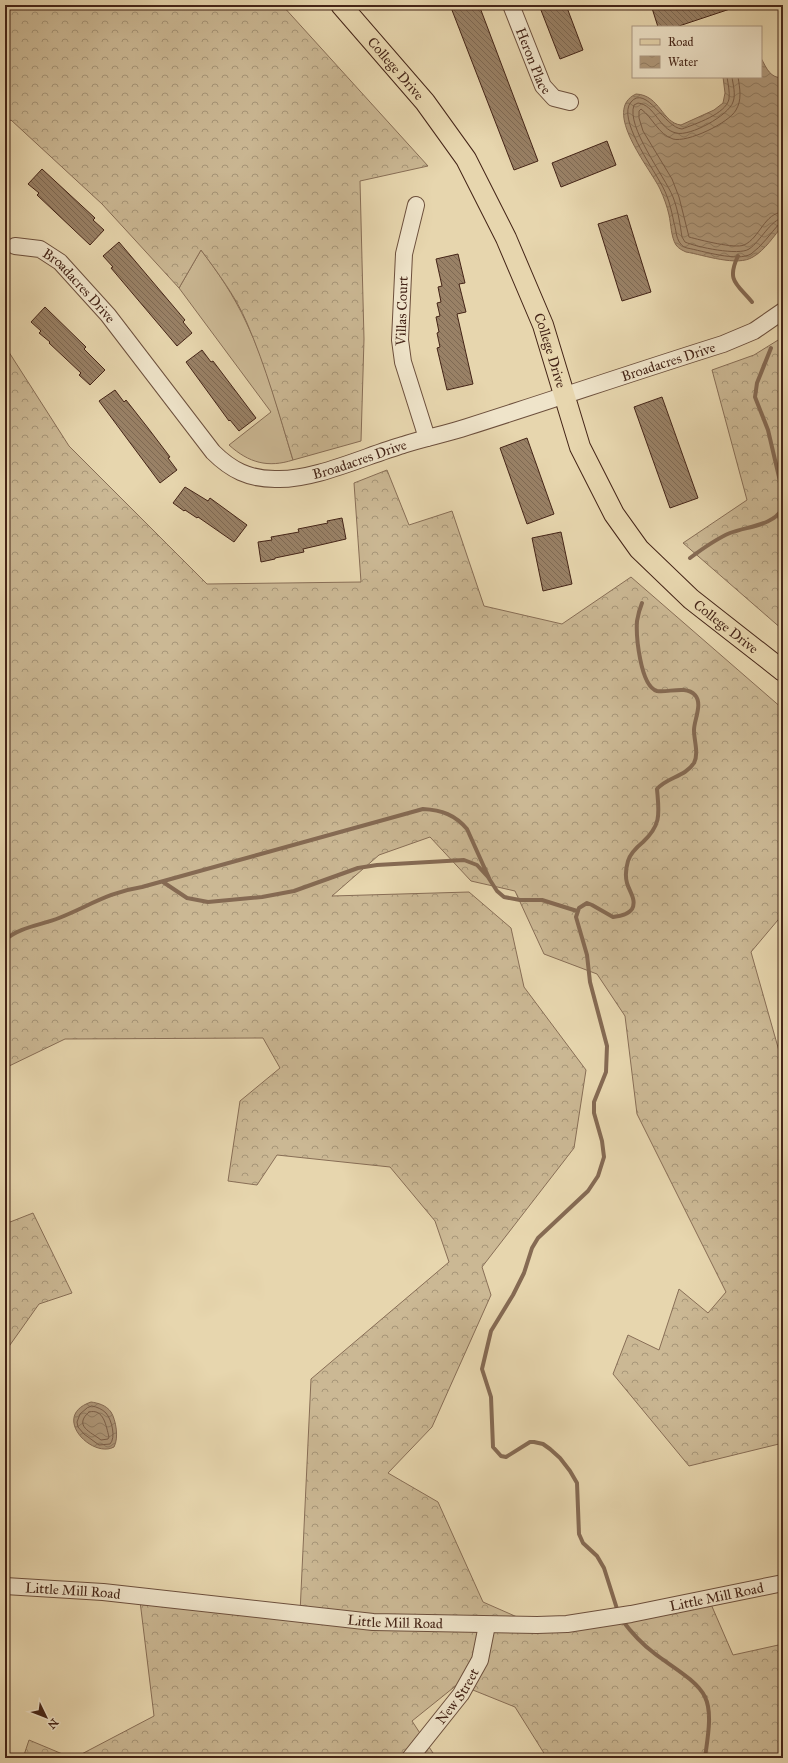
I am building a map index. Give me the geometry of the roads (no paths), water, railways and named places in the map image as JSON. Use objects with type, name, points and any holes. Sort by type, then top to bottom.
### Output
[{"type":"main road","name":"College Drive","points":[[341,5],[425,102],[466,160],[506,238],[543,325],[580,447],[614,514],[639,549],[691,599],[783,671]]},
{"type":"street","name":"Heron Place","points":[[511,5],[543,86],[554,98],[570,102]]},
{"type":"street","name":"Villas Court","points":[[416,205],[404,254],[400,340],[403,362],[427,438]]},
{"type":"street","name":"Broadacres Drive","points":[[15,246],[40,249],[60,262],[96,300],[121,331],[213,452],[231,468],[253,477],[276,480],[312,475],[387,450],[467,427],[723,344],[754,331],[783,311]]},
{"type":"street","name":"Little Mill Road","points":[[5,1586],[118,1594],[373,1622],[567,1624],[631,1614],[783,1583]]},
{"type":"street","name":"New Street","points":[[410,1758],[465,1687],[480,1660],[487,1624]]},
{"type":"water","points":[[762,60],[772,75],[783,78],[783,225],[761,251],[753,257],[738,261],[711,258],[686,252],[678,248],[674,242],[668,212],[661,192],[631,140],[626,126],[624,113],[627,102],[636,94],[650,99],[669,119],[681,125],[714,110],[723,103],[725,93],[723,78],[762,78]]},
{"type":"water","points":[[91,1402],[104,1406],[113,1415],[117,1434],[114,1447],[105,1449],[95,1447],[86,1442],[74,1426],[74,1417],[79,1408]]},
{"type":"waterway","points":[[738,256],[733,271],[733,277],[738,286],[752,302]]},
{"type":"waterway","points":[[771,348],[757,383],[755,397],[768,430],[783,494]]},
{"type":"waterway","points":[[690,558],[709,544],[725,535],[760,525],[773,519],[783,508]]},
{"type":"waterway","points":[[618,1612],[604,1568],[597,1556],[583,1543],[579,1534],[577,1483],[570,1471],[560,1458],[543,1444],[530,1442],[506,1457],[501,1456],[493,1447],[491,1397],[482,1369],[491,1331],[513,1295],[524,1273],[532,1248],[538,1238],[588,1191],[598,1176],[604,1157],[602,1141],[594,1113],[594,1102],[606,1072],[607,1046],[590,982],[587,955],[576,917],[579,908],[587,903],[613,917],[626,914],[632,909],[634,902],[626,880],[627,866],[632,853],[649,836],[656,824],[658,818],[657,789],[661,785],[690,768],[695,759],[696,751],[694,726],[698,707],[697,699],[695,695],[687,690],[657,691],[651,687],[643,670],[638,648],[637,621],[642,603]]},
{"type":"waterway","points":[[5,940],[24,929],[59,918],[119,892],[142,887],[423,809],[448,814],[458,820],[467,829],[489,878]]},
{"type":"waterway","points":[[163,882],[187,898],[208,902],[262,897],[294,891],[358,868],[377,865],[464,860],[477,865],[488,877],[497,891],[504,897],[520,900],[542,900],[577,911]]},
{"type":"waterway","points":[[622,1620],[645,1646],[682,1673],[696,1685],[705,1697],[709,1711],[705,1758]]}]
